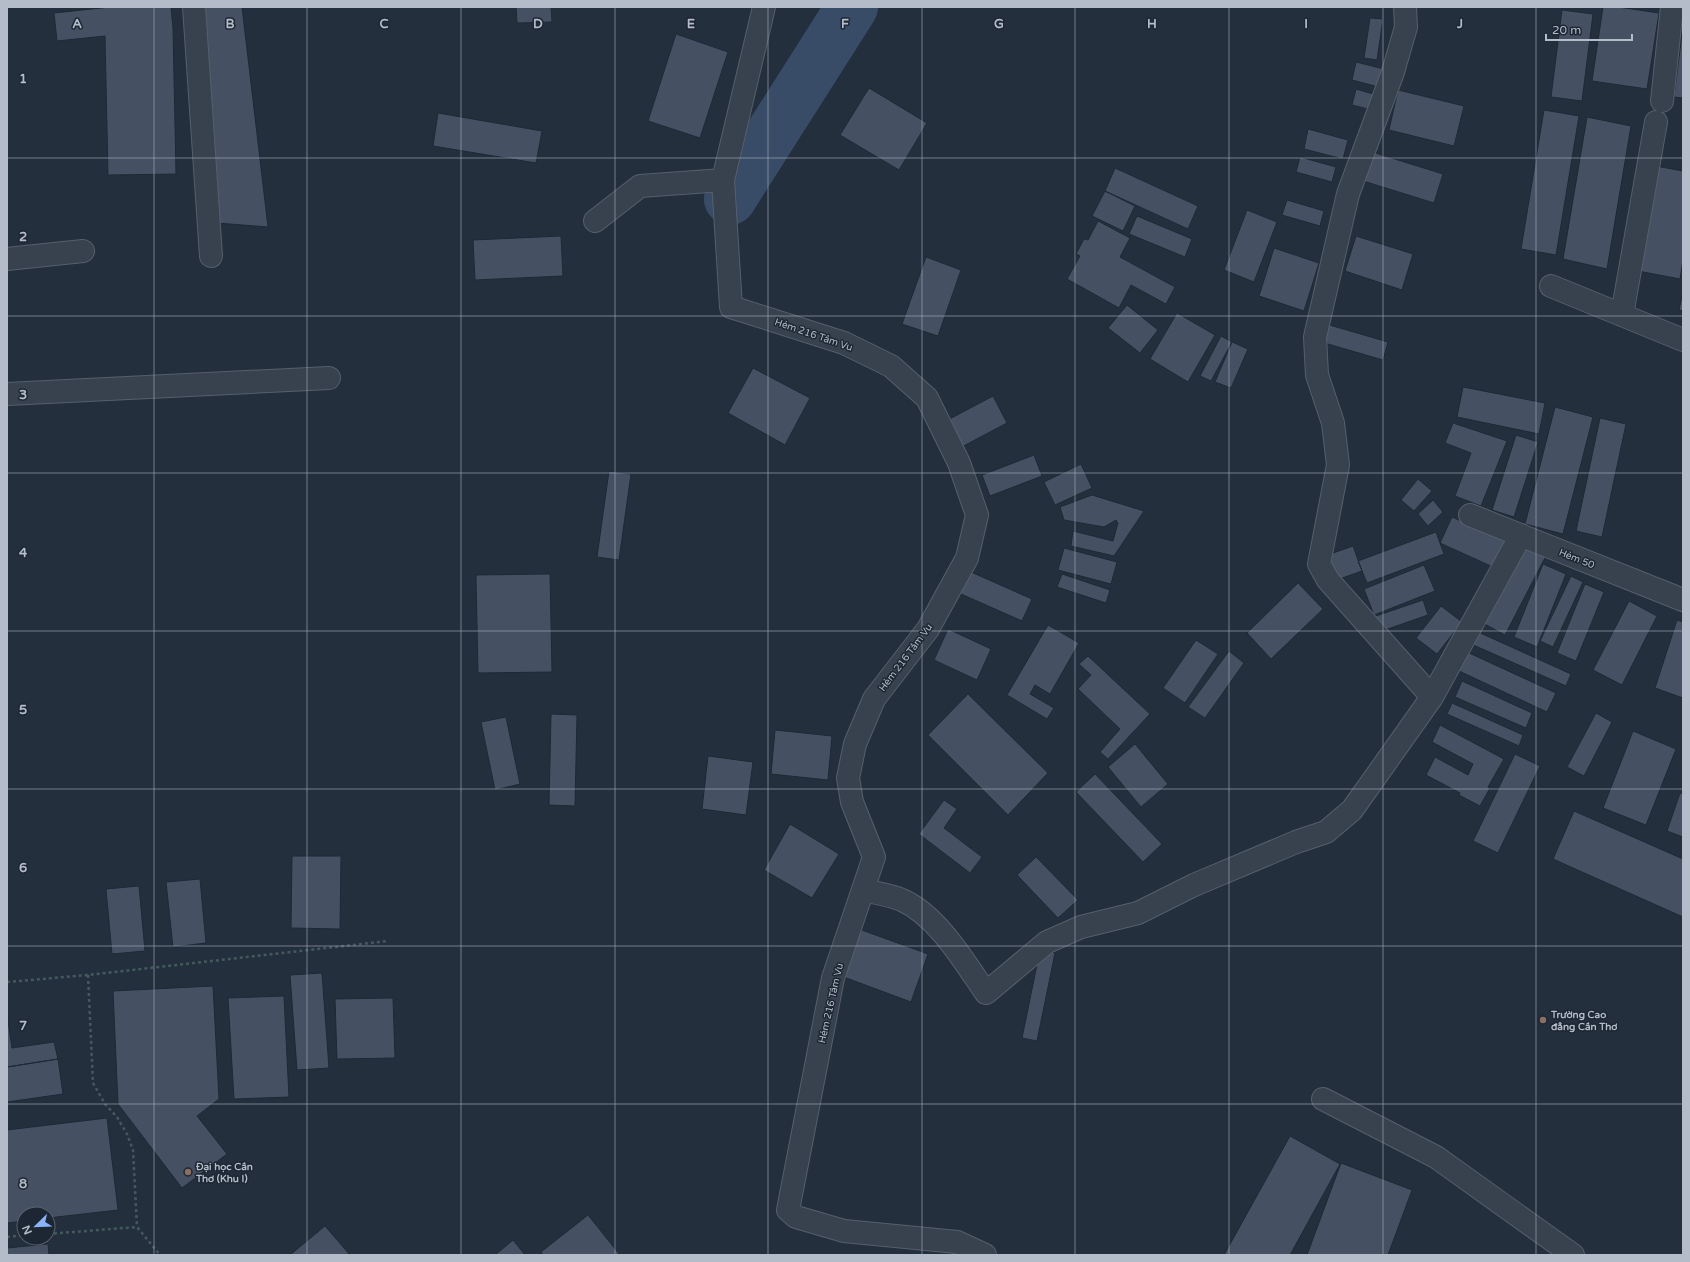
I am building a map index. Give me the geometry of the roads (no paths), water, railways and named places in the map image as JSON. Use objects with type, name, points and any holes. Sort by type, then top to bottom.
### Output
[{"type":"street","points":[[194,7],[211,256]]},
{"type":"street","name":"Hẻm 216 Tầm Vu","points":[[764,7],[723,180],[731,307],[844,343],[891,366],[927,398],[959,463],[977,515],[967,558],[928,629],[874,699],[855,744],[848,778],[852,802],[874,857],[833,978],[788,1210],[796,1217],[844,1231],[956,1242],[985,1255]]},
{"type":"street","points":[[1406,7],[1406,26],[1393,72],[1348,194],[1315,337],[1317,375],[1333,423],[1338,465],[1319,564],[1328,580],[1432,696]]},
{"type":"street","points":[[1662,100],[1672,7]]},
{"type":"street","points":[[1622,315],[1656,122]]},
{"type":"street","points":[[595,221],[640,186],[723,180]]},
{"type":"street","points":[[7,259],[83,252]]},
{"type":"street","points":[[1551,286],[1683,340]]},
{"type":"street","points":[[7,394],[329,378]]},
{"type":"street","name":"Hẻm 50","points":[[1470,515],[1683,600]]},
{"type":"street","points":[[863,890],[902,900],[924,914],[952,945],[986,994],[1047,942],[1081,927],[1138,913],[1202,882],[1296,842],[1326,832],[1352,810],[1432,696],[1521,535]]},
{"type":"street","points":[[1323,1099],[1436,1157],[1573,1255]]},
{"type":"waterway","points":[[730,199],[852,7]]},
{"type":"place","name":"Trường Cao đẳng Cần Thơ","points":[[1543,1020]]},
{"type":"place","name":"Đại học Cần Thơ (Khu I)","points":[[188,1172]]}]
